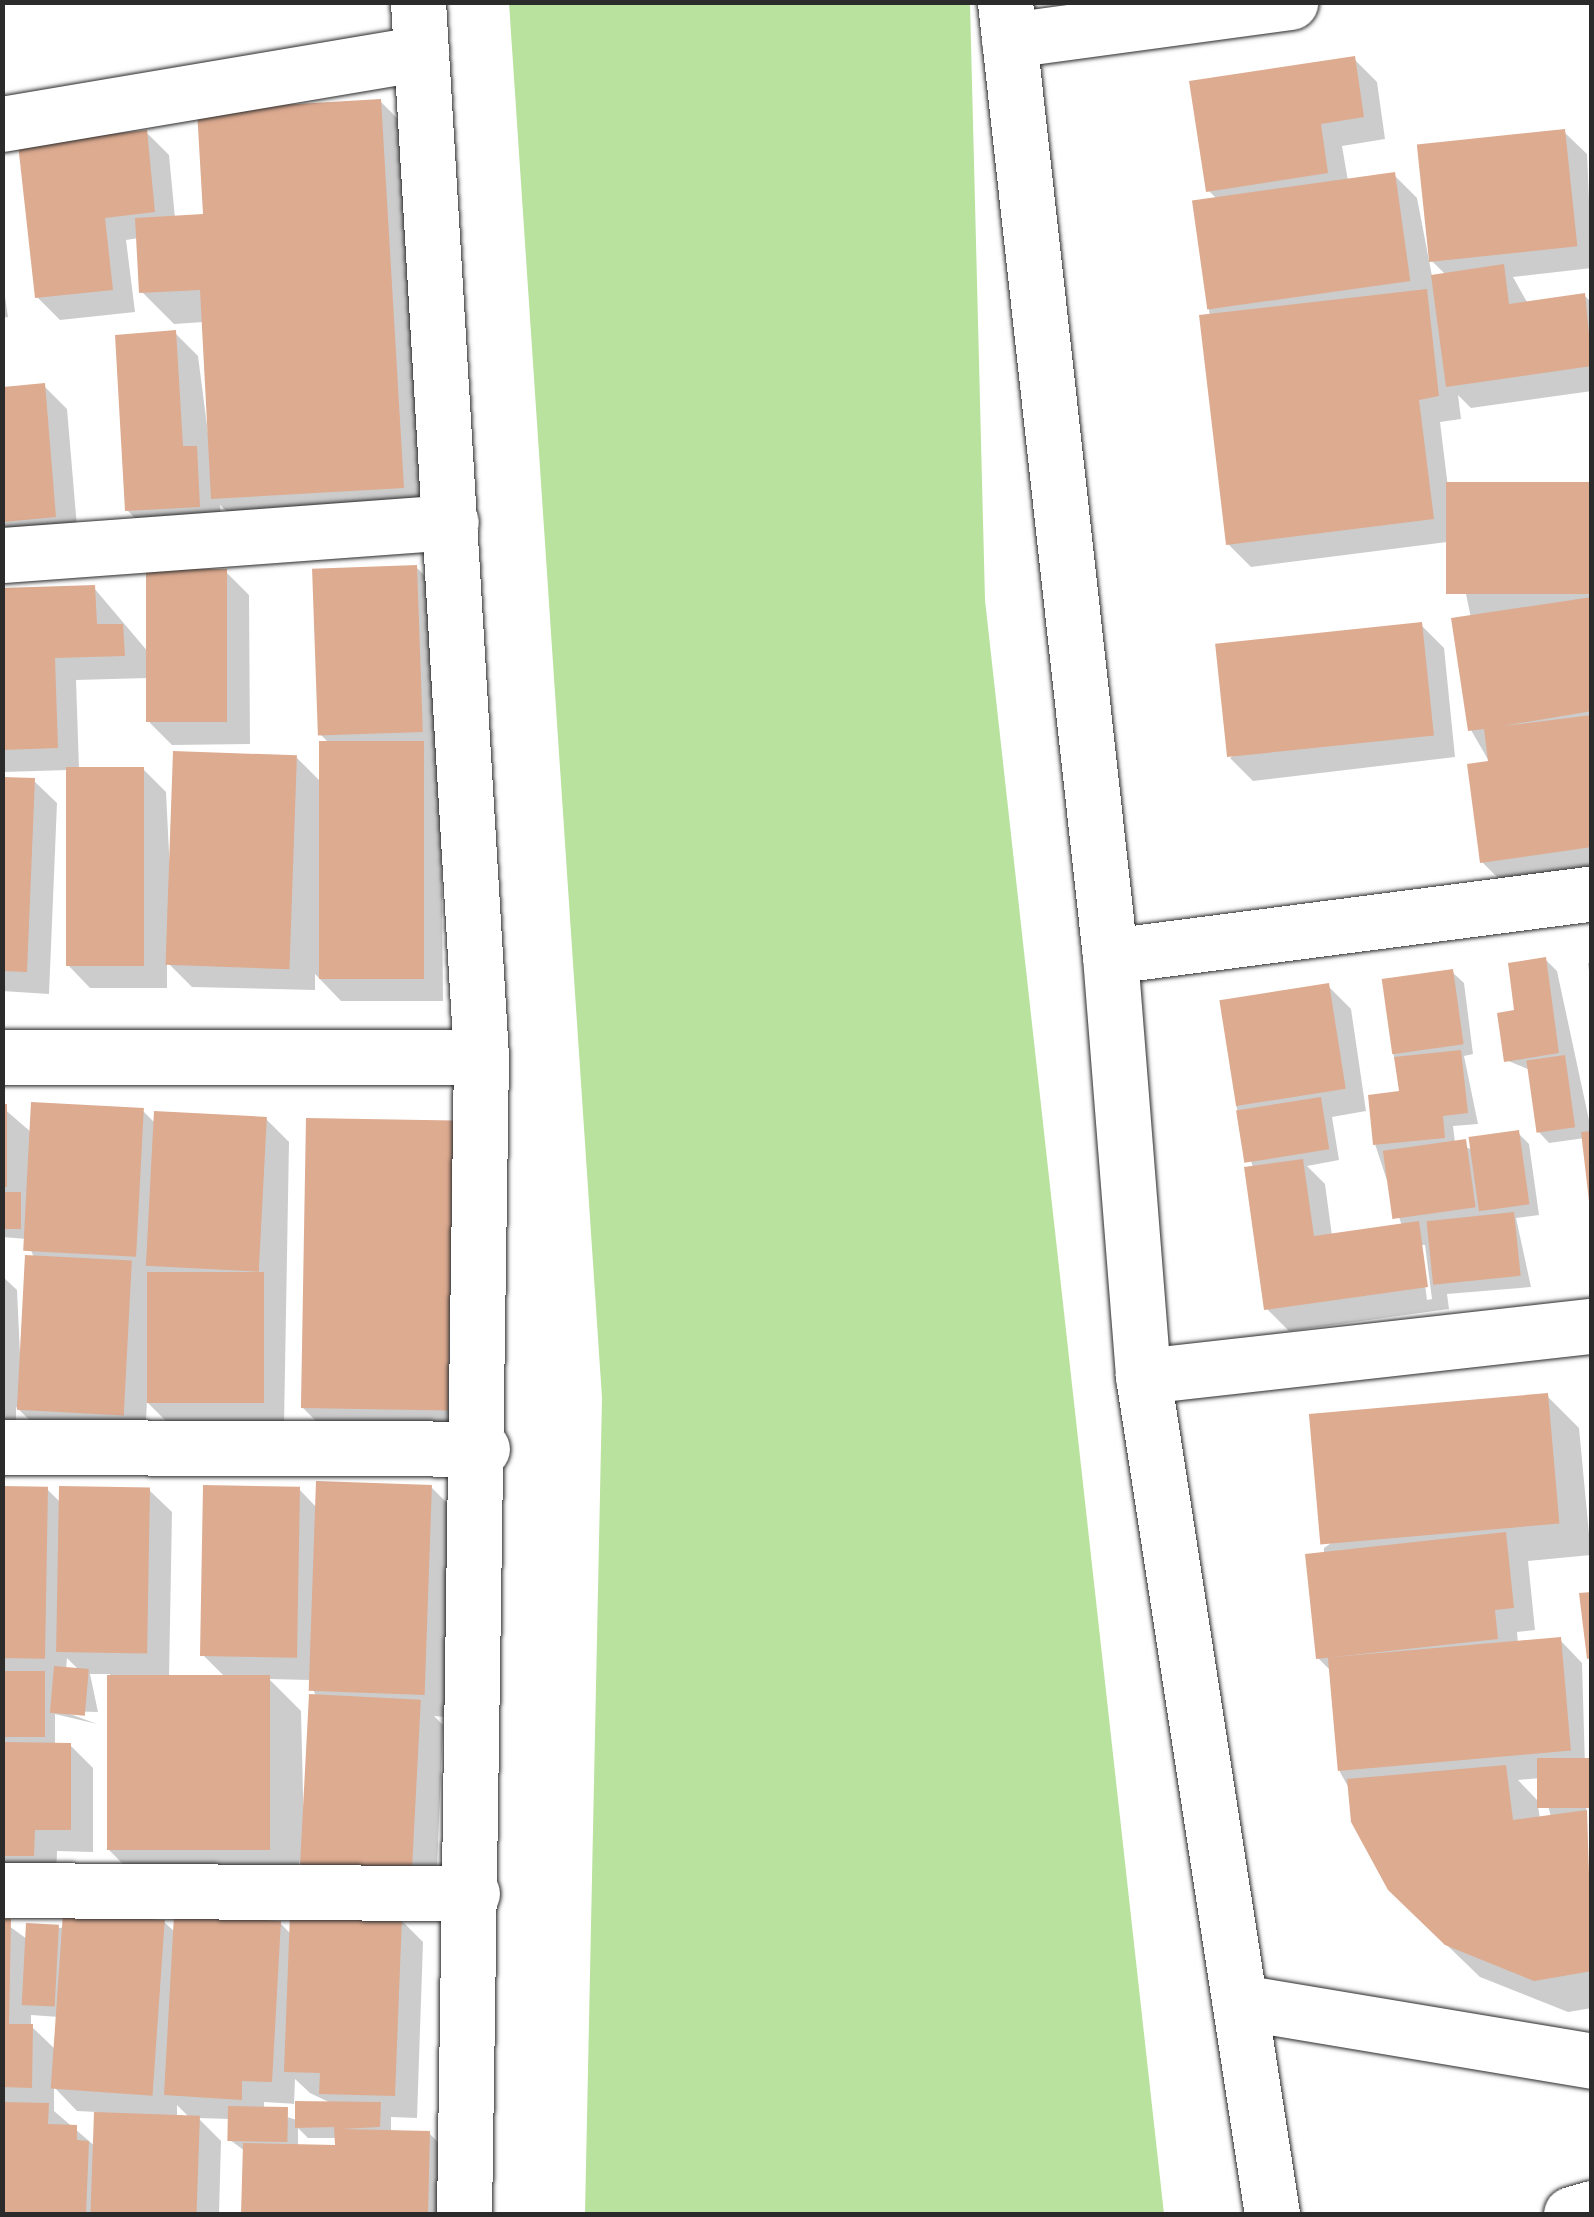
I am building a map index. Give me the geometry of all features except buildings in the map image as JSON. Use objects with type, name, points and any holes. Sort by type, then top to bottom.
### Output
[{"type":"main road","points":[[1272,2214],[1143,1376],[1110,956],[1007,21],[1290,2]]},
{"type":"main road","points":[[2,124],[419,28],[481,1057],[482,1449],[464,2214]]},
{"type":"main road","points":[[2,555],[451,522]]},
{"type":"main road","points":[[1110,956],[1592,893]]},
{"type":"main road","points":[[2,1057],[481,1057]]},
{"type":"main road","points":[[1143,1376],[1592,1326]]},
{"type":"main road","points":[[2,1446],[482,1449]]},
{"type":"main road","points":[[2,1890],[472,1893]]},
{"type":"main road","points":[[1240,2002],[1592,2060]]},
{"type":"main road","points":[[1571,2214],[1592,2208]]},
{"type":"green space","points":[[509,3],[970,3],[985,600],[1164,2214],[585,2214],[602,1398]]}]
